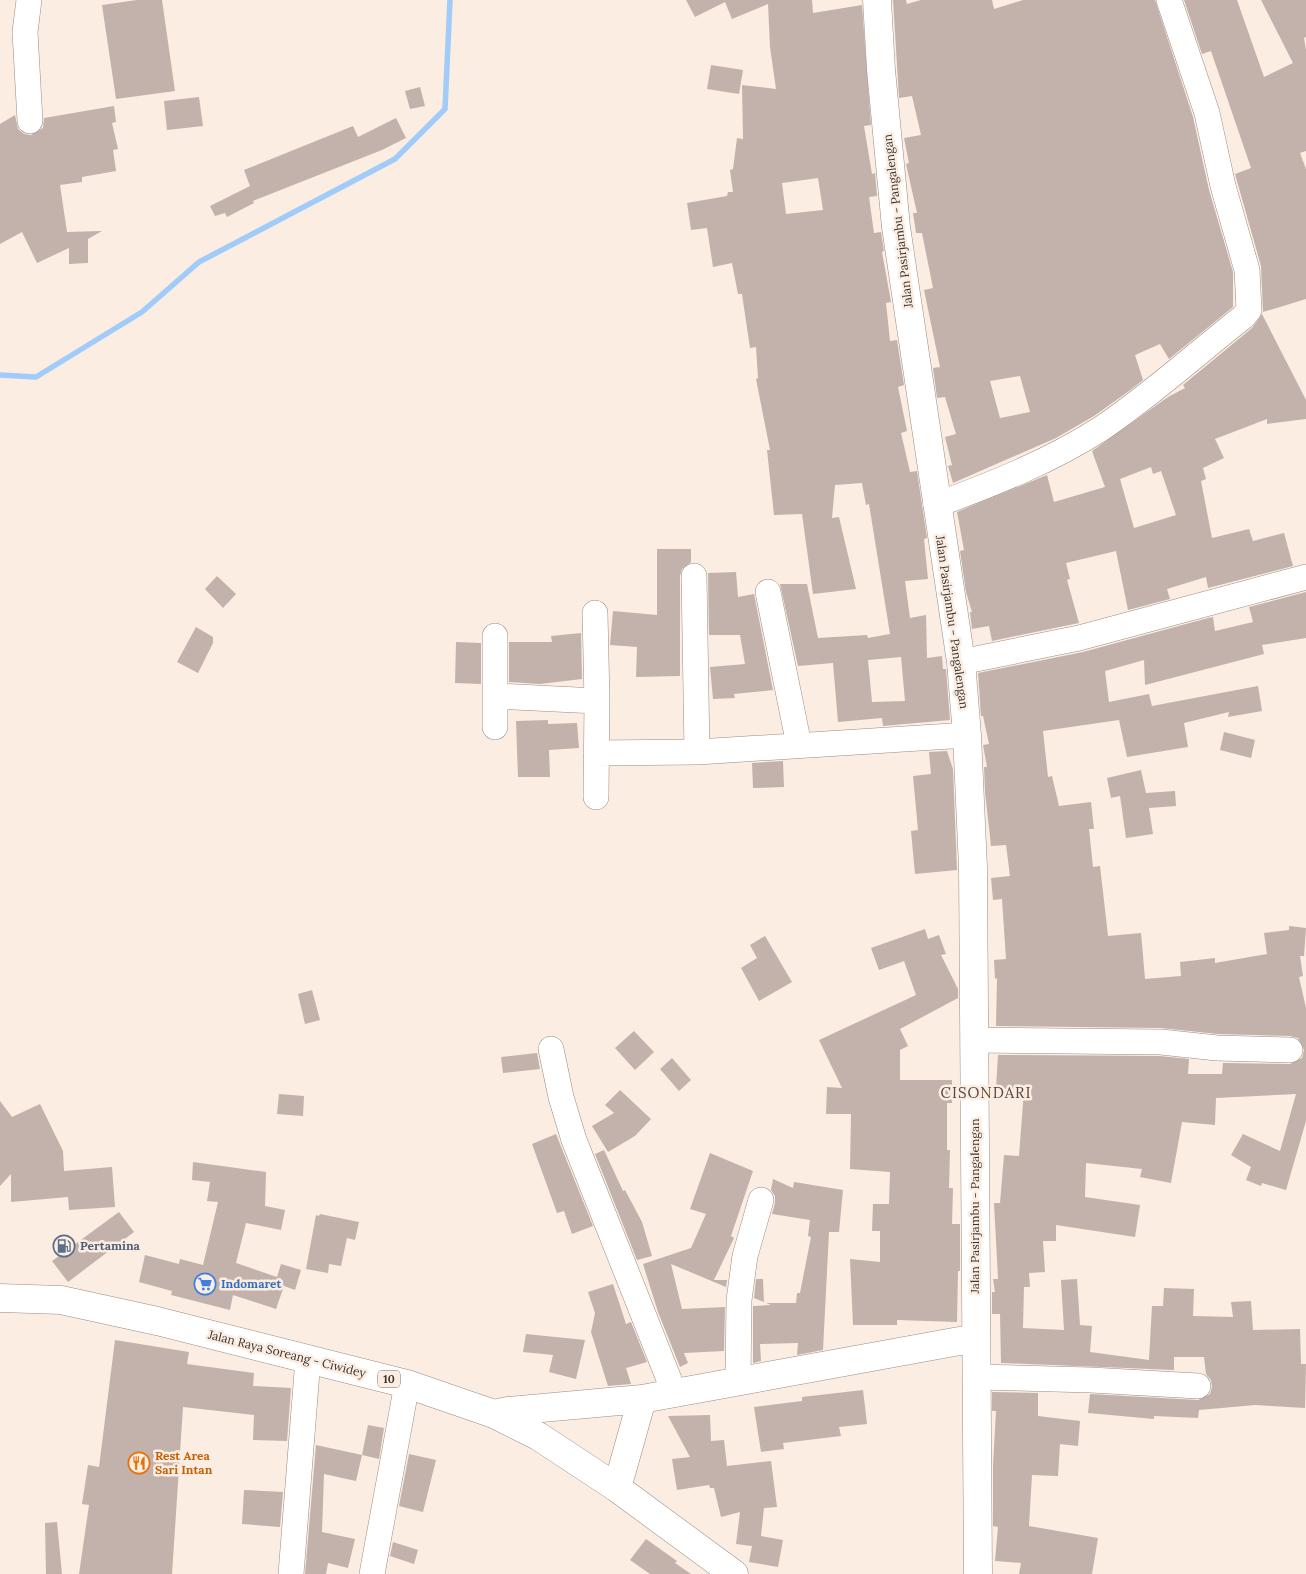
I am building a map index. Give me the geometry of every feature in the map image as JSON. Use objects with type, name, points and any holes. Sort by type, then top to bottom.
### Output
[{"type":"main road","name":"Jalan Pasirjambu - Pangalengan","points":[[877,0],[881,70],[896,227],[960,662],[967,735],[973,868],[978,1574]]},
{"type":"main road","name":"Jalan Raya Soreang - Ciwidey","points":[[0,1298],[61,1300],[80,1304],[407,1384],[494,1414],[538,1436],[617,1488],[734,1574]]},
{"type":"main road","points":[[494,1414],[508,1411],[642,1399],[976,1338]]},
{"type":"main road","points":[[617,1488],[642,1399]]},
{"type":"street","points":[[29,0],[25,32],[30,121]]},
{"type":"street","points":[[936,505],[1003,480],[1101,428],[1164,382],[1192,356],[1243,318],[1249,310],[1247,270],[1223,186],[1207,113],[1169,0]]},
{"type":"street","points":[[694,576],[697,752]]},
{"type":"street","points":[[960,662],[1079,638],[1306,577]]},
{"type":"street","points":[[768,592],[799,745]]},
{"type":"street","points":[[595,613],[597,700],[596,797]]},
{"type":"street","points":[[495,636],[495,727]]},
{"type":"street","points":[[495,696],[597,700]]},
{"type":"street","points":[[596,753],[697,752],[967,735]]},
{"type":"street","points":[[974,1040],[1161,1042],[1217,1048],[1290,1050]]},
{"type":"street","points":[[551,1049],[561,1097],[574,1140],[674,1392]]},
{"type":"street","points":[[738,1380],[740,1300],[745,1256],[760,1200]]},
{"type":"street","points":[[291,1574],[308,1359]]},
{"type":"street","points":[[976,1377],[1091,1380],[1198,1386]]},
{"type":"street","points":[[372,1574],[407,1384]]},
{"type":"building","points":[[137,0],[162,0],[175,91],[116,99],[102,5]]},
{"type":"building","points":[[686,0],[812,0],[813,13],[862,5],[871,125],[864,126],[872,174],[875,173],[877,196],[869,197],[874,233],[881,232],[884,251],[882,252],[891,302],[886,303],[890,341],[897,340],[904,385],[898,387],[907,431],[901,433],[910,472],[917,471],[927,538],[924,539],[928,579],[905,581],[910,618],[926,615],[927,658],[942,656],[943,669],[946,669],[950,720],[883,726],[882,718],[838,722],[833,663],[798,666],[780,584],[807,584],[818,638],[867,635],[868,638],[890,634],[869,504],[866,505],[862,483],[835,485],[832,518],[839,517],[856,589],[813,594],[802,514],[774,515],[767,450],[770,450],[756,379],[758,378],[756,347],[750,348],[742,294],[738,294],[732,263],[713,267],[707,228],[691,230],[687,203],[727,196],[728,192],[733,192],[730,170],[733,169],[737,138],[743,139],[742,85],[776,89],[770,47],[768,4],[732,19],[725,2],[695,17]],"holes":[[[818,178],[823,210],[786,214],[782,183]],[[901,657],[905,701],[872,702],[868,660]]]},
{"type":"building","points":[[893,0],[906,0],[907,4],[921,0],[992,0],[994,9],[1023,0],[1155,0],[1193,117],[1209,190],[1233,272],[1233,307],[1169,359],[1160,344],[1135,355],[1143,380],[1094,416],[1056,438],[953,483],[948,466],[952,465],[945,437],[956,434],[945,397],[937,398],[933,368],[940,367],[924,290],[933,288],[922,233],[916,233],[913,213],[917,213],[906,164],[909,163],[904,138],[921,135],[912,96],[899,98]],"holes":[[[1020,376],[1030,412],[1000,418],[990,381]]]},
{"type":"building","points":[[1184,0],[1237,0],[1264,77],[1293,63],[1261,0],[1306,0],[1306,37],[1304,38],[1306,50],[1306,151],[1300,153],[1306,169],[1306,299],[1263,312],[1261,266],[1235,174],[1251,168],[1211,51],[1202,54]]},
{"type":"building","points":[[711,65],[743,70],[739,94],[707,89]]},
{"type":"building","points":[[420,87],[425,106],[410,109],[405,91]]},
{"type":"building","points":[[199,97],[203,126],[167,130],[164,101]]},
{"type":"building","points":[[114,106],[116,122],[112,123],[118,149],[113,150],[116,171],[82,177],[82,182],[60,185],[67,232],[102,231],[88,239],[88,263],[69,264],[69,248],[37,263],[22,232],[0,244],[0,124],[15,115],[18,129],[24,134],[31,135],[43,128],[44,118]]},
{"type":"building","points":[[396,118],[406,138],[382,150],[253,201],[254,203],[227,217],[225,213],[215,216],[210,206],[250,186],[244,170],[353,126],[358,137]]},
{"type":"building","points":[[1262,314],[1306,400],[1306,419],[1267,424],[1267,419],[1215,439],[1224,458],[1203,468],[1206,479],[1201,481],[1212,538],[1249,529],[1253,541],[1284,533],[1293,566],[1208,588],[1206,577],[1167,589],[1170,599],[1128,610],[1116,551],[1066,563],[1070,579],[1067,580],[1079,623],[992,641],[989,626],[972,629],[970,612],[972,612],[966,592],[960,551],[964,550],[957,512],[1047,475],[1054,502],[1105,487],[1092,451],[1168,397],[1185,388],[1183,385],[1252,328]],"holes":[[[1151,467],[1153,474],[1161,471],[1176,515],[1134,528],[1120,479]]]},
{"type":"building","points":[[657,549],[691,549],[691,562],[682,569],[680,576],[680,676],[636,677],[637,647],[610,645],[613,611],[657,615]]},
{"type":"building","points":[[736,572],[738,597],[754,594],[773,690],[734,694],[735,698],[713,699],[710,667],[745,664],[740,635],[709,635],[708,573]]},
{"type":"building","points":[[217,576],[236,594],[223,608],[205,589]]},
{"type":"building","points":[[1306,592],[1306,638],[1262,645],[1264,654],[1145,685],[1144,660],[1105,671],[1109,702],[1149,694],[1152,706],[1258,686],[1262,711],[1228,717],[1229,712],[1184,723],[1188,747],[1127,757],[1119,720],[1043,731],[1048,777],[1052,776],[1059,806],[1091,802],[1094,829],[1089,829],[1093,867],[1100,866],[1108,936],[1141,933],[1145,979],[1181,976],[1180,962],[1215,958],[1215,963],[1267,954],[1264,933],[1289,930],[1289,926],[1306,928],[1304,956],[1300,956],[1303,976],[1299,977],[1306,1008],[1306,1121],[1286,1190],[1262,1183],[1261,1186],[1246,1180],[1251,1167],[1231,1155],[1243,1134],[1280,1151],[1296,1094],[1216,1098],[1215,1125],[1182,1122],[1171,1183],[1140,1177],[1142,1169],[1086,1163],[1085,1197],[1140,1205],[1135,1237],[1056,1225],[1056,1241],[1043,1241],[1045,1272],[1029,1273],[1030,1287],[1024,1287],[1023,1328],[1064,1330],[1061,1280],[1077,1279],[1080,1325],[1092,1326],[1090,1352],[1149,1360],[1152,1306],[1163,1306],[1164,1288],[1194,1289],[1193,1316],[1233,1317],[1231,1302],[1251,1301],[1253,1330],[1300,1329],[1301,1364],[1306,1364],[1305,1408],[1255,1405],[1199,1410],[1198,1418],[1154,1416],[1154,1419],[1088,1413],[1090,1394],[1198,1400],[1210,1394],[1211,1380],[1206,1374],[1204,1357],[1174,1357],[1174,1370],[1001,1363],[1000,1314],[992,1314],[992,1292],[995,1292],[993,1279],[998,1279],[994,1203],[1000,1203],[1004,1155],[1019,1156],[1024,1090],[996,1088],[998,1055],[1160,1056],[1189,1059],[1188,1074],[1222,1074],[1223,1063],[1290,1064],[1302,1058],[1304,1050],[1298,1038],[1290,1036],[1218,1034],[1161,1028],[996,1026],[997,978],[995,979],[994,960],[1006,959],[1002,899],[993,900],[991,878],[1010,876],[1006,845],[991,846],[985,792],[984,767],[987,767],[983,745],[989,744],[983,716],[981,716],[978,673],[1083,652],[1213,617],[1215,631],[1253,622],[1249,607]]},
{"type":"building","points":[[196,627],[213,637],[213,643],[198,673],[177,662]]},
{"type":"building","points":[[581,633],[582,679],[540,684],[509,682],[509,642],[552,642],[551,636]]},
{"type":"building","points":[[456,642],[481,643],[481,684],[455,683]]},
{"type":"building","points":[[548,720],[548,724],[577,723],[579,748],[549,750],[550,777],[518,777],[516,721]]},
{"type":"building","points":[[1224,732],[1255,740],[1251,758],[1220,750]]},
{"type":"building","points":[[947,751],[953,769],[957,870],[915,874],[911,831],[918,830],[913,776],[931,774],[929,752]]},
{"type":"building","points":[[783,761],[784,787],[753,788],[752,763]]},
{"type":"building","points":[[1141,770],[1146,793],[1175,791],[1176,806],[1149,808],[1153,834],[1126,838],[1120,796],[1111,798],[1107,778]]},
{"type":"building","points":[[925,929],[928,939],[939,935],[946,954],[941,955],[958,989],[958,998],[900,1029],[908,1046],[900,1050],[900,1080],[952,1080],[952,1103],[947,1103],[947,1150],[950,1150],[949,1188],[953,1188],[952,1224],[960,1224],[957,1322],[897,1320],[897,1325],[853,1325],[850,1259],[880,1262],[880,1231],[872,1231],[873,1204],[889,1204],[890,1172],[850,1169],[851,1114],[826,1114],[827,1087],[842,1088],[819,1040],[916,995],[904,961],[879,970],[871,948]]},
{"type":"building","points":[[765,936],[792,982],[759,1001],[741,968],[757,958],[750,945]]},
{"type":"building","points":[[312,990],[320,1020],[305,1024],[298,994]]},
{"type":"building","points":[[634,1031],[654,1052],[635,1070],[615,1048]]},
{"type":"building","points":[[537,1053],[540,1069],[503,1073],[501,1057]]},
{"type":"building","points":[[672,1058],[691,1080],[679,1091],[660,1069]]},
{"type":"building","points":[[620,1090],[651,1119],[635,1136],[608,1152],[592,1126],[614,1113],[605,1105]]},
{"type":"building","points":[[279,1094],[304,1096],[303,1116],[277,1114]]},
{"type":"building","points":[[0,1101],[12,1117],[40,1104],[63,1151],[64,1171],[112,1167],[115,1207],[69,1210],[68,1197],[11,1202],[11,1174],[0,1186]]},
{"type":"building","points":[[556,1134],[593,1226],[572,1234],[564,1211],[557,1213],[532,1144]]},
{"type":"building","points":[[604,1150],[623,1191],[625,1190],[642,1222],[652,1256],[637,1260],[595,1154]]},
{"type":"building","points":[[710,1153],[753,1171],[731,1236],[734,1238],[714,1280],[727,1280],[726,1287],[671,1264],[682,1309],[725,1307],[724,1351],[684,1353],[688,1363],[680,1367],[658,1312],[643,1264],[691,1248],[706,1214],[690,1209]]},
{"type":"building","points":[[193,1162],[266,1172],[265,1206],[285,1210],[281,1230],[246,1223],[236,1263],[277,1277],[281,1264],[301,1270],[295,1290],[284,1286],[276,1309],[233,1295],[230,1310],[171,1295],[172,1291],[139,1282],[145,1255],[179,1264],[180,1259],[203,1265],[218,1202],[207,1201],[210,1182],[192,1180]]},
{"type":"building","points":[[773,1179],[793,1188],[794,1182],[843,1190],[839,1232],[829,1232],[823,1350],[797,1355],[798,1343],[760,1344],[761,1361],[753,1363],[753,1306],[771,1305],[766,1303],[796,1303],[797,1293],[800,1293],[811,1237],[808,1236],[810,1220],[772,1214],[775,1203],[775,1196],[771,1190]]},
{"type":"building","points":[[119,1212],[134,1232],[68,1282],[52,1261]]},
{"type":"building","points":[[320,1214],[359,1222],[355,1240],[347,1238],[341,1266],[329,1264],[328,1273],[306,1269],[316,1215],[319,1216]]},
{"type":"building","points":[[756,1279],[763,1279],[764,1302],[754,1298]]},
{"type":"building","points":[[613,1284],[626,1324],[631,1322],[647,1362],[626,1368],[631,1384],[608,1386],[591,1332],[595,1313],[588,1292]]},
{"type":"building","points":[[526,1334],[585,1340],[576,1379],[549,1372],[553,1355],[523,1352]]},
{"type":"building","name":"Rest Area Sari Intan","points":[[115,1340],[189,1352],[187,1364],[254,1373],[253,1386],[291,1388],[287,1441],[253,1440],[254,1415],[183,1407],[172,1574],[79,1574],[89,1505],[82,1504],[88,1465],[99,1467]]},
{"type":"building","points":[[863,1390],[867,1424],[839,1427],[841,1436],[783,1443],[784,1449],[761,1452],[754,1407],[802,1401],[802,1397]]},
{"type":"building","points":[[992,1392],[1038,1393],[1038,1416],[1080,1421],[1078,1446],[1060,1444],[1058,1476],[1032,1475],[1029,1526],[1098,1538],[1092,1574],[1019,1574],[1021,1563],[995,1561],[998,1527],[993,1526],[993,1465],[996,1411],[992,1411]]},
{"type":"building","points":[[710,1415],[711,1441],[724,1440],[727,1466],[771,1461],[777,1507],[764,1508],[761,1536],[783,1540],[778,1567],[749,1562],[752,1546],[736,1544],[740,1512],[721,1517],[714,1488],[710,1488],[709,1485],[677,1490],[672,1459],[690,1457],[668,1416]]},
{"type":"building","points":[[368,1425],[384,1428],[379,1459],[362,1455]]},
{"type":"building","points":[[316,1445],[362,1455],[356,1481],[324,1474],[322,1532],[355,1539],[348,1568],[328,1563],[326,1574],[305,1574]]},
{"type":"building","points":[[409,1454],[436,1460],[423,1512],[399,1506]]},
{"type":"building","points":[[244,1490],[283,1492],[280,1527],[242,1524]]},
{"type":"building","points":[[57,1522],[62,1574],[46,1574],[45,1523]]},
{"type":"building","points":[[646,1539],[677,1561],[675,1563],[691,1574],[650,1574],[630,1560]]},
{"type":"building","points":[[393,1542],[418,1550],[414,1564],[390,1556]]},
{"type":"waterway","points":[[0,375],[36,377],[142,312],[199,262],[395,159],[445,109],[450,0]]},
{"type":"place","name":"Pertamina","points":[[64,1246]]},
{"type":"place","name":"Indomaret","points":[[205,1284]]},
{"type":"place","name":"Rest Area Sari Intan","points":[[139,1463]]},
{"type":"district","name":"CISONDARI","points":[[986,1093]]}]
